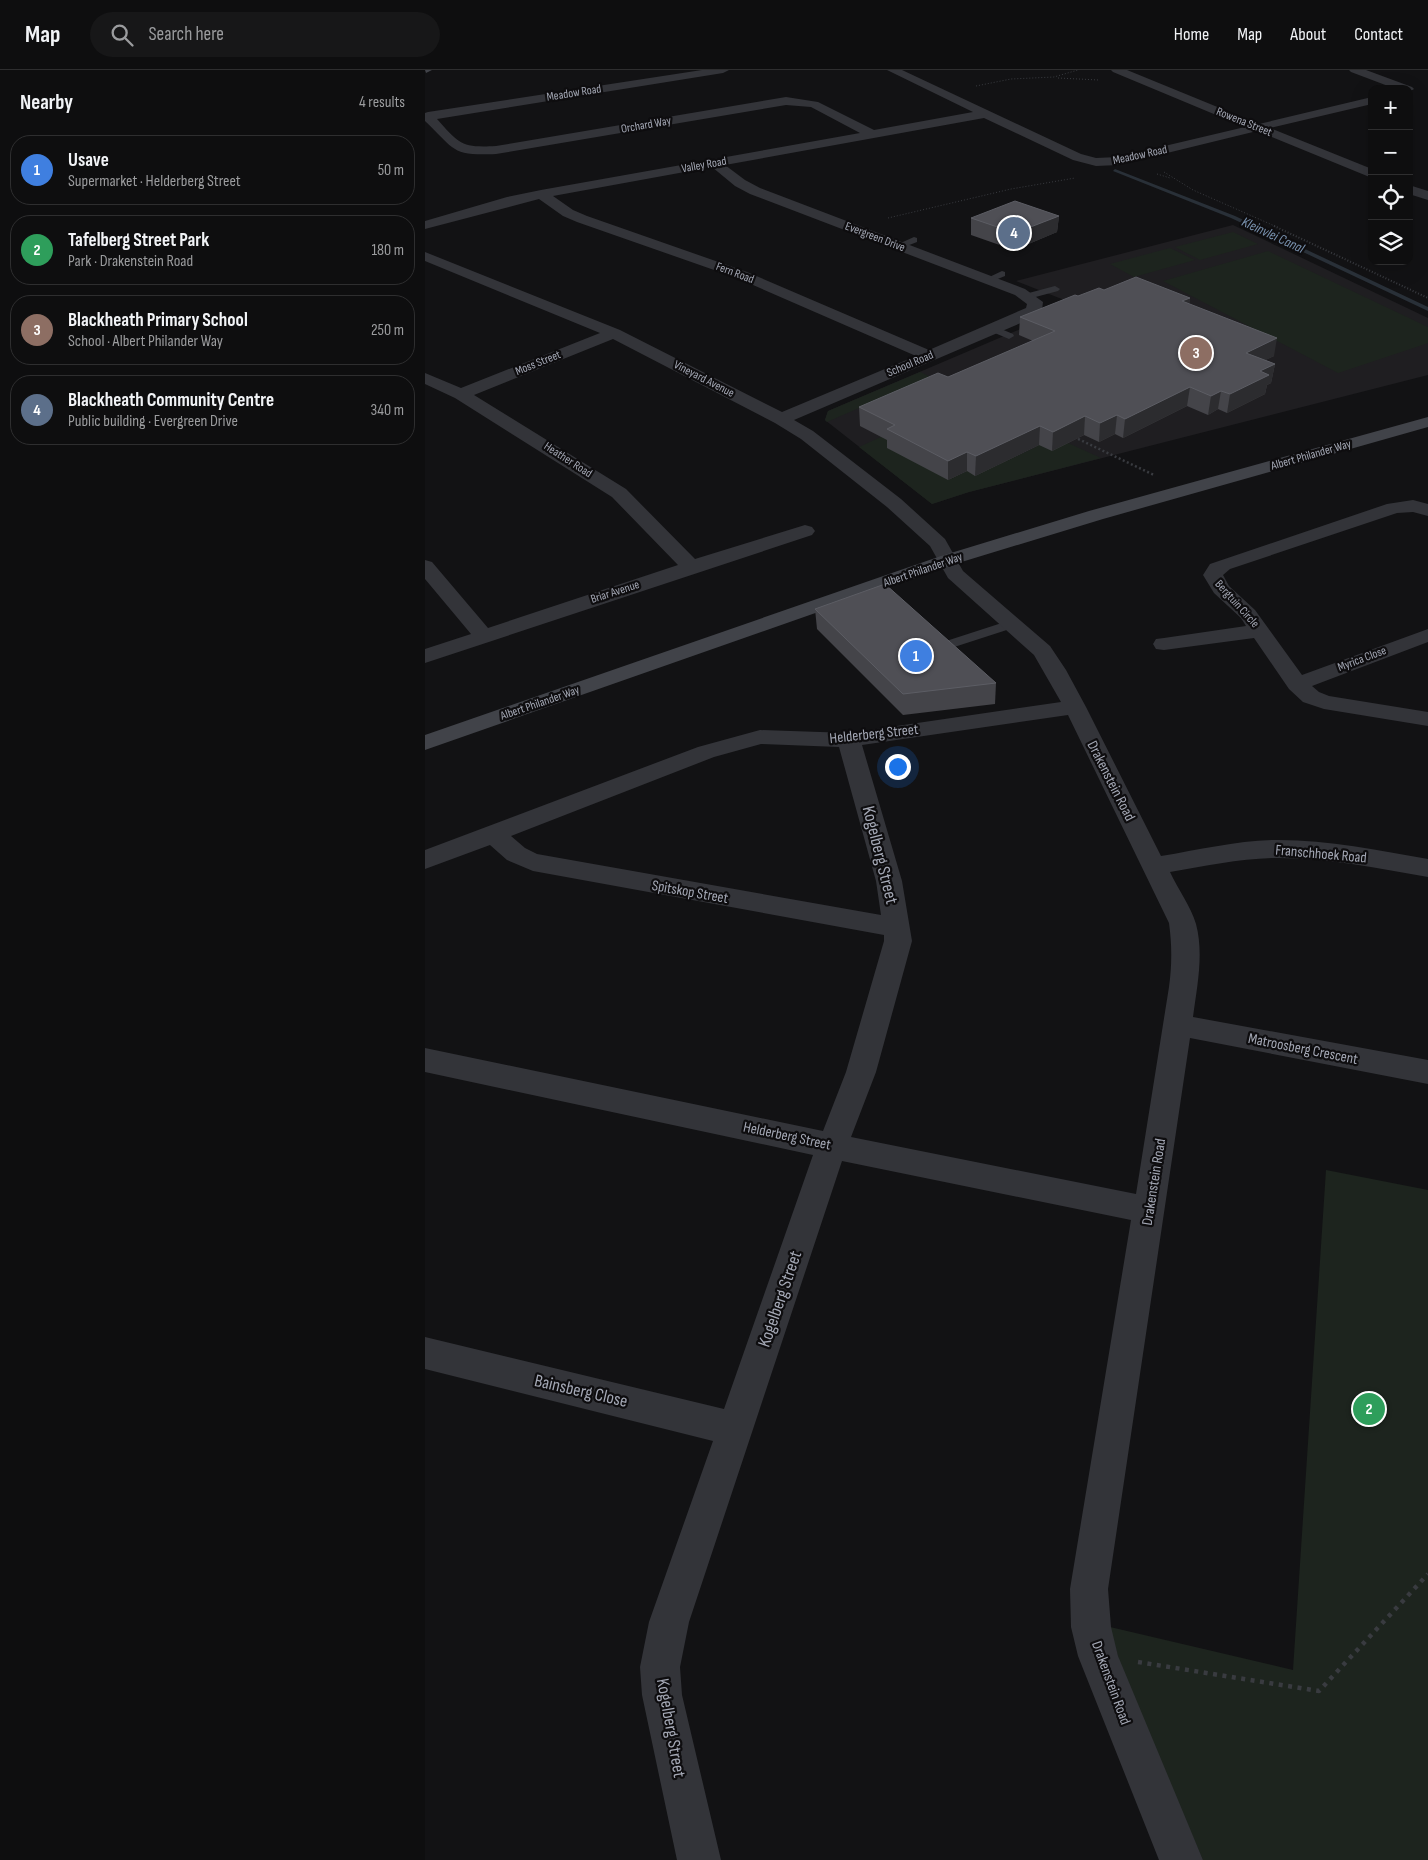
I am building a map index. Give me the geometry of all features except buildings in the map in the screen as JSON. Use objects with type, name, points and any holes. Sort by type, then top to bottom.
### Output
[{"type":"street","name":"Meadow Road","points":[[426,116],[723,70]]},
{"type":"street","name":"Meadow Road","points":[[893,70],[1077,158],[1108,162],[1150,154],[1368,101]]},
{"type":"street","name":"Rowena Street","points":[[1117,70],[1368,172]]},
{"type":"street","points":[[1355,70],[1398,85]]},
{"type":"street","name":"Orchard Way","points":[[426,116],[456,148],[481,152],[785,102],[813,104],[872,134]]},
{"type":"street","name":"Valley Road","points":[[425,224],[541,194],[984,114]]},
{"type":"street","name":"Evergreen Drive","points":[[715,163],[746,186],[988,280],[1032,301]]},
{"type":"street","points":[[1413,190],[1428,196]]},
{"type":"street","name":"Fern Road","points":[[541,194],[568,213],[582,219],[742,275],[929,356]]},
{"type":"street","name":"Vineyard Avenue","points":[[425,256],[614,333],[781,419],[807,435],[894,503],[938,543],[948,560]]},
{"type":"street","name":"School Road","points":[[781,419],[929,356],[1002,332],[1029,314],[1032,301]]},
{"type":"street","name":"Moss Street","points":[[461,394],[614,333]]},
{"type":"street","name":"Heather Road","points":[[425,378],[461,394],[535,438],[619,493],[691,567]]},
{"type":"street","name":"Albert Philander Way","points":[[425,743],[948,560],[1095,515],[1428,422]]},
{"type":"street","name":"Bergtuin Circle","points":[[1428,510],[1413,506],[1393,508],[1217,568],[1213,575],[1215,583],[1244,609],[1297,684],[1311,697],[1323,702],[1428,719]]},
{"type":"street","name":"Briar Avenue","points":[[425,656],[805,531]]},
{"type":"street","name":"Drakenstein Road","points":[[948,560],[955,574],[1042,651],[1048,659],[1075,707],[1182,923],[1185,938],[1186,956],[1178,1025],[1091,1570],[1089,1609],[1098,1656],[1181,1860]]},
{"type":"street","points":[[425,566],[484,636]]},
{"type":"street","points":[[1165,644],[1260,631]]},
{"type":"street","name":"Myrica Close","points":[[1297,684],[1428,635]]},
{"type":"street","name":"Helderberg Street","points":[[425,860],[706,752],[752,738],[849,740],[1075,707]]},
{"type":"street","name":"Kogelberg Street","points":[[699,1860],[671,1742],[662,1695],[660,1667],[669,1622],[831,1146],[861,1072],[898,941],[889,881],[849,740]]},
{"type":"street","name":"Spitskop Street","points":[[495,834],[510,851],[520,858],[533,862],[895,927]]},
{"type":"street","name":"Franschhoek Road","points":[[1154,866],[1251,851],[1287,849],[1337,854],[1428,868]]},
{"type":"street","name":"Matroosberg Crescent","points":[[1178,1025],[1428,1072]]},
{"type":"street","name":"Helderberg Street","points":[[425,1060],[831,1146],[1149,1210]]},
{"type":"street","name":"Bainsberg Close","points":[[425,1353],[736,1429]]},
{"type":"lane","points":[[899,246],[914,240]]},
{"type":"lane","points":[[988,280],[1002,274]]},
{"type":"lane","points":[[1032,301],[1055,289]]},
{"type":"lane","points":[[945,646],[1011,624]]},
{"type":"path","points":[[928,87],[967,87],[1010,80],[1055,77],[1078,70]]},
{"type":"path","points":[[1150,154],[1159,168],[1173,179],[1428,298]]},
{"type":"path","points":[[851,228],[1011,189],[1084,177],[1112,168],[1108,162]]},
{"type":"path","points":[[1070,435],[1161,479]]},
{"type":"path","points":[[1098,1656],[1319,1691],[1428,1574]]},
{"type":"shaded area","points":[[1233,225],[1428,318],[1428,375],[969,492],[932,504],[825,420],[828,411],[1077,305],[1016,281]]},
{"type":"shaded area","points":[[1233,232],[1258,244],[1200,260],[1175,247]]},
{"type":"shaded area","points":[[1170,248],[1195,260],[1134,277],[1110,264]]},
{"type":"shaded area","points":[[1268,251],[1428,327],[1428,343],[1338,373],[1163,281]]},
{"type":"shaded area","points":[[920,372],[950,386],[866,405],[827,422],[825,420],[828,411]]},
{"type":"shaded area","points":[[894,431],[948,480],[967,471],[975,475],[1036,447],[1034,445],[1068,443],[1101,458],[969,492],[932,504],[859,447]]},
{"type":"shaded area","points":[[1326,1170],[1428,1190],[1428,1860],[1203,1860],[1124,1679],[1110,1627],[1293,1670]]},
{"type":"waterway","name":"Kleinvlei Canal","points":[[1115,170],[1233,217],[1428,309]]},
{"type":"place","name":"Blackheath Community Centre","points":[[1014,233]]},
{"type":"place","name":"Blackheath Primary School","points":[[1196,353]]},
{"type":"place","name":"Usave","points":[[916,656]]},
{"type":"place","name":"Tafelberg Street Park","points":[[1369,1409]]}]
